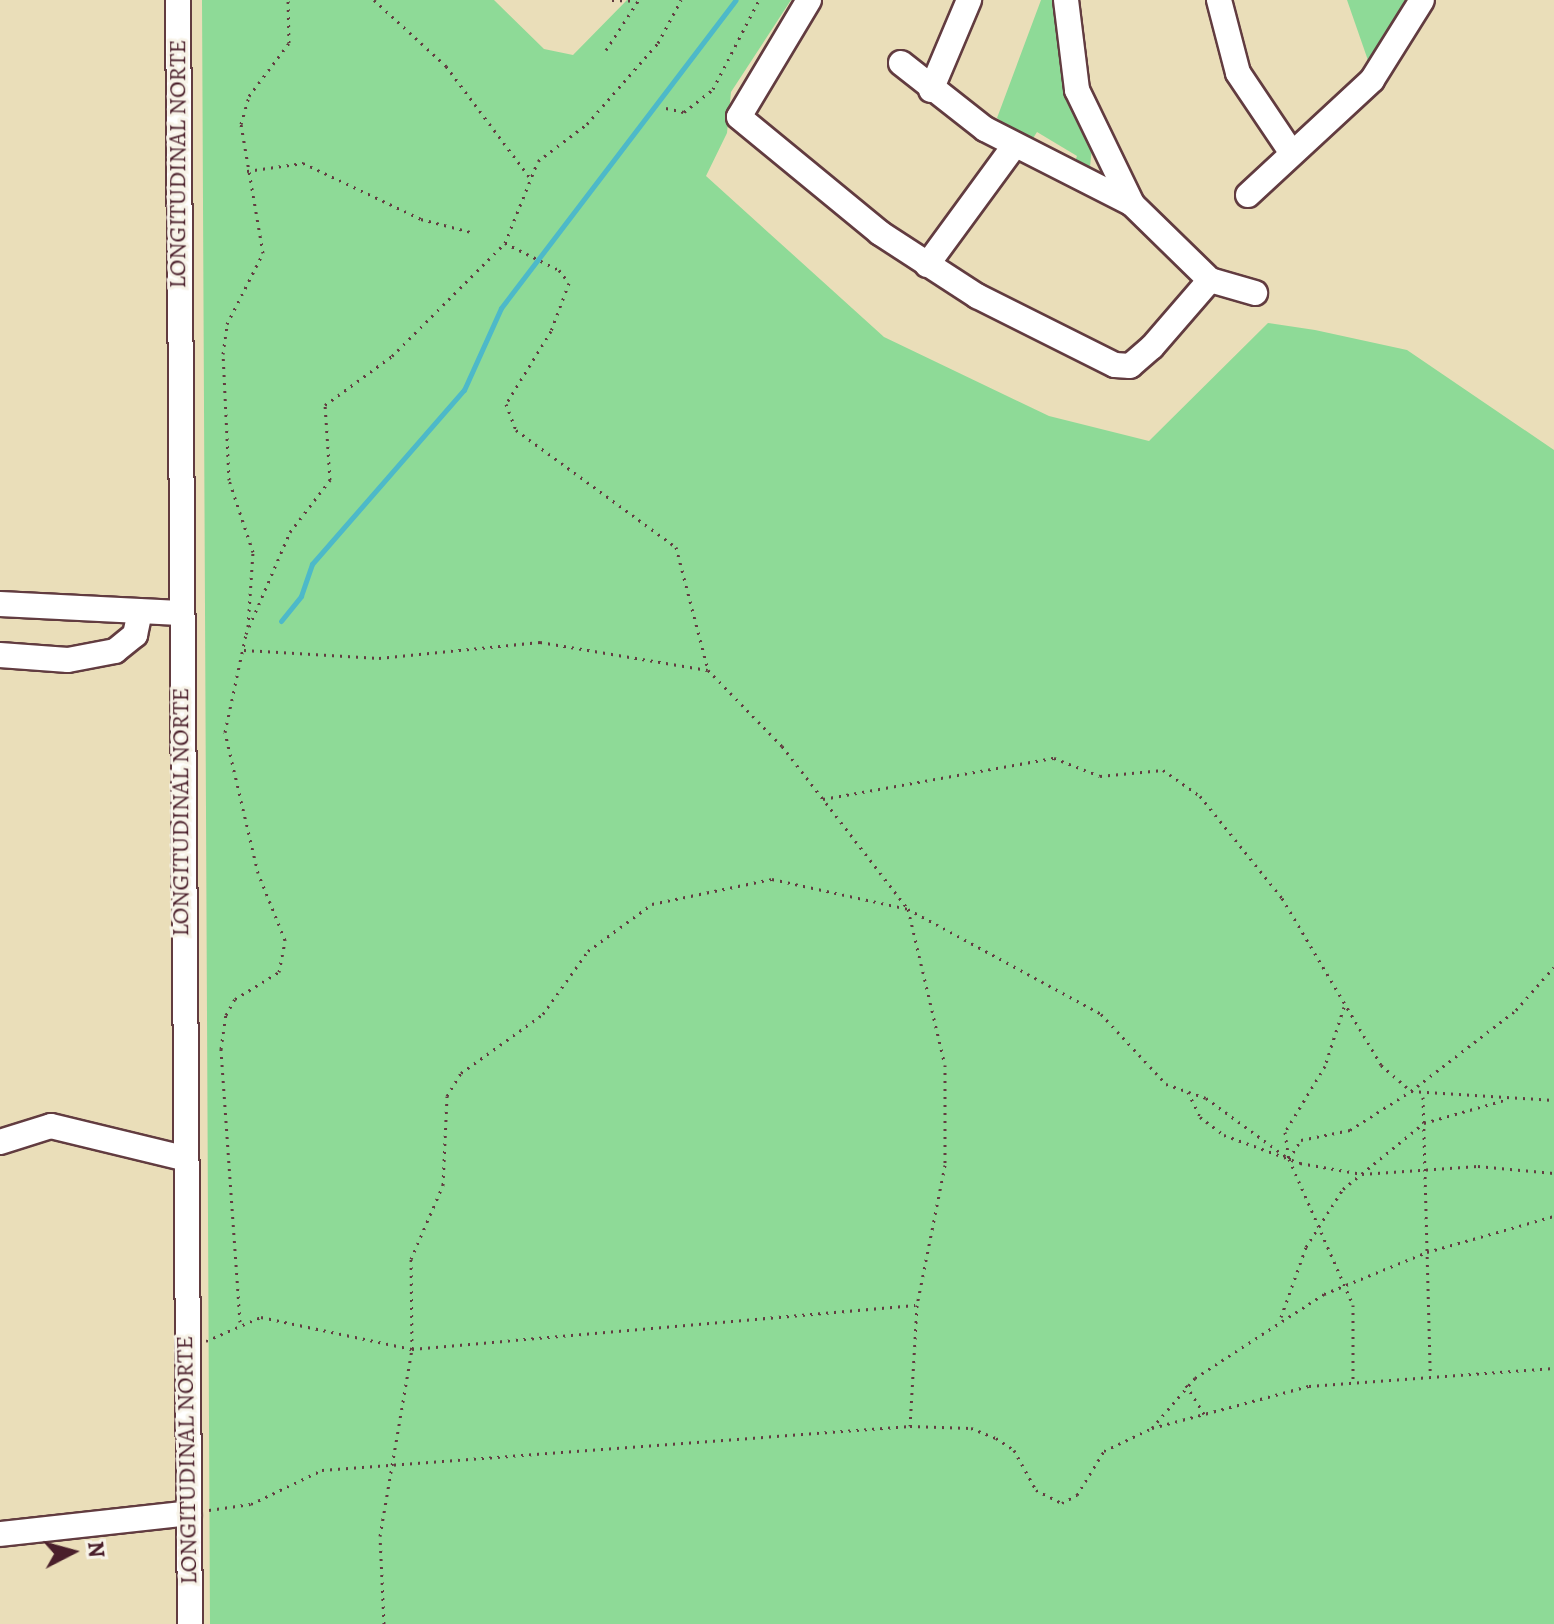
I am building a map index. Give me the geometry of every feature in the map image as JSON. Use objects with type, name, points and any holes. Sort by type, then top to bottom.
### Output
[{"type":"street","name":"LONGITUDINAL NORTE","points":[[178,0],[184,1337],[190,1624]]},
{"type":"street","points":[[809,0],[739,117],[833,199],[927,265],[1115,365],[1130,366],[1152,347],[1210,280]]},
{"type":"street","points":[[931,90],[969,0]]},
{"type":"street","points":[[1066,0],[1069,62],[1102,148],[1132,204]]},
{"type":"street","points":[[1219,0],[1238,73],[1291,152]]},
{"type":"street","points":[[1248,195],[1372,80],[1422,0]]},
{"type":"street","points":[[901,63],[931,90],[1014,146],[1132,204],[1210,280],[1255,293]]},
{"type":"street","points":[[927,265],[1014,146]]},
{"type":"street","points":[[1076,175],[1099,169],[1102,148]]},
{"type":"street","points":[[0,604],[180,613]]},
{"type":"street","points":[[0,655],[68,660],[115,651],[135,635],[140,612]]},
{"type":"street","points":[[0,1142],[51,1126],[183,1158]]},
{"type":"street","points":[[0,1534],[189,1513]]},
{"type":"path","points":[[240,1322],[221,1049],[226,1015],[235,999],[279,972],[285,940],[258,873],[246,795],[225,732],[244,650],[253,552],[229,480],[223,393],[227,324],[263,253],[241,124],[249,96],[289,43],[288,0]]},
{"type":"path","points":[[374,0],[446,66],[530,178]]},
{"type":"path","points":[[612,0],[638,0]]},
{"type":"path","points":[[606,50],[638,0]]},
{"type":"path","points":[[246,634],[290,532],[330,480],[325,405],[392,356],[505,243],[530,178],[658,43],[681,0]]},
{"type":"path","points":[[666,108],[684,112],[713,89],[759,0]]},
{"type":"path","points":[[247,171],[303,163],[421,219],[471,232]]},
{"type":"path","points":[[505,243],[559,270],[569,283],[551,331],[506,404],[516,430],[676,547],[708,670],[823,799],[908,909],[945,1065],[945,1165],[917,1305],[910,1426]]},
{"type":"path","points":[[244,650],[379,658],[540,642],[708,670]]},
{"type":"path","points":[[823,799],[1054,758],[1100,776],[1163,770],[1200,796],[1282,898],[1344,1007],[1362,1024],[1381,1065],[1411,1091],[1423,1097],[1554,1100]]},
{"type":"path","points":[[384,1624],[380,1536],[396,1468],[412,1349],[411,1259],[443,1185],[447,1096],[461,1073],[543,1014],[588,951],[652,904],[723,884],[772,879],[908,909],[1101,1014],[1150,1070],[1289,1159]]},
{"type":"path","points":[[1289,1159],[1301,1140],[1350,1130],[1411,1091],[1516,1010],[1554,967]]},
{"type":"path","points":[[1344,1007],[1325,1066],[1286,1124],[1289,1159],[1344,1284],[1355,1319],[1353,1380]]},
{"type":"path","points":[[1188,1092],[1200,1117],[1224,1135],[1289,1159],[1362,1174],[1478,1166],[1554,1173]]},
{"type":"path","points":[[1423,1097],[1428,1171],[1430,1373]]},
{"type":"path","points":[[1280,1319],[1318,1224],[1362,1174],[1424,1123],[1512,1097]]},
{"type":"path","points":[[1152,1428],[1186,1385],[1280,1319],[1344,1284],[1427,1252],[1554,1216]]},
{"type":"path","points":[[184,1337],[205,1342],[240,1322],[297,1320],[412,1349],[917,1305]]},
{"type":"path","points":[[189,1513],[251,1504],[322,1470],[396,1468],[910,1426],[971,1428],[996,1438],[1014,1450],[1036,1490],[1062,1503],[1077,1495],[1104,1451],[1152,1428],[1353,1380],[1554,1368]]},
{"type":"path","points":[[1186,1385],[1204,1414]]},
{"type":"green space","points":[[202,0],[494,0],[544,49],[573,55],[627,0],[791,0],[731,92],[727,133],[706,176],[884,337],[1049,416],[1149,441],[1268,323],[1315,330],[1407,350],[1554,450],[1554,1624],[210,1624]]},
{"type":"green space","points":[[1041,0],[1057,0],[1065,76],[1092,147],[1090,167],[1073,167],[1077,156],[1037,132],[1030,143],[997,118]]},
{"type":"green space","points":[[1347,0],[1410,0],[1371,69]]},
{"type":"waterway","points":[[281,621],[301,596],[312,564],[464,390],[501,308],[736,0]]}]
